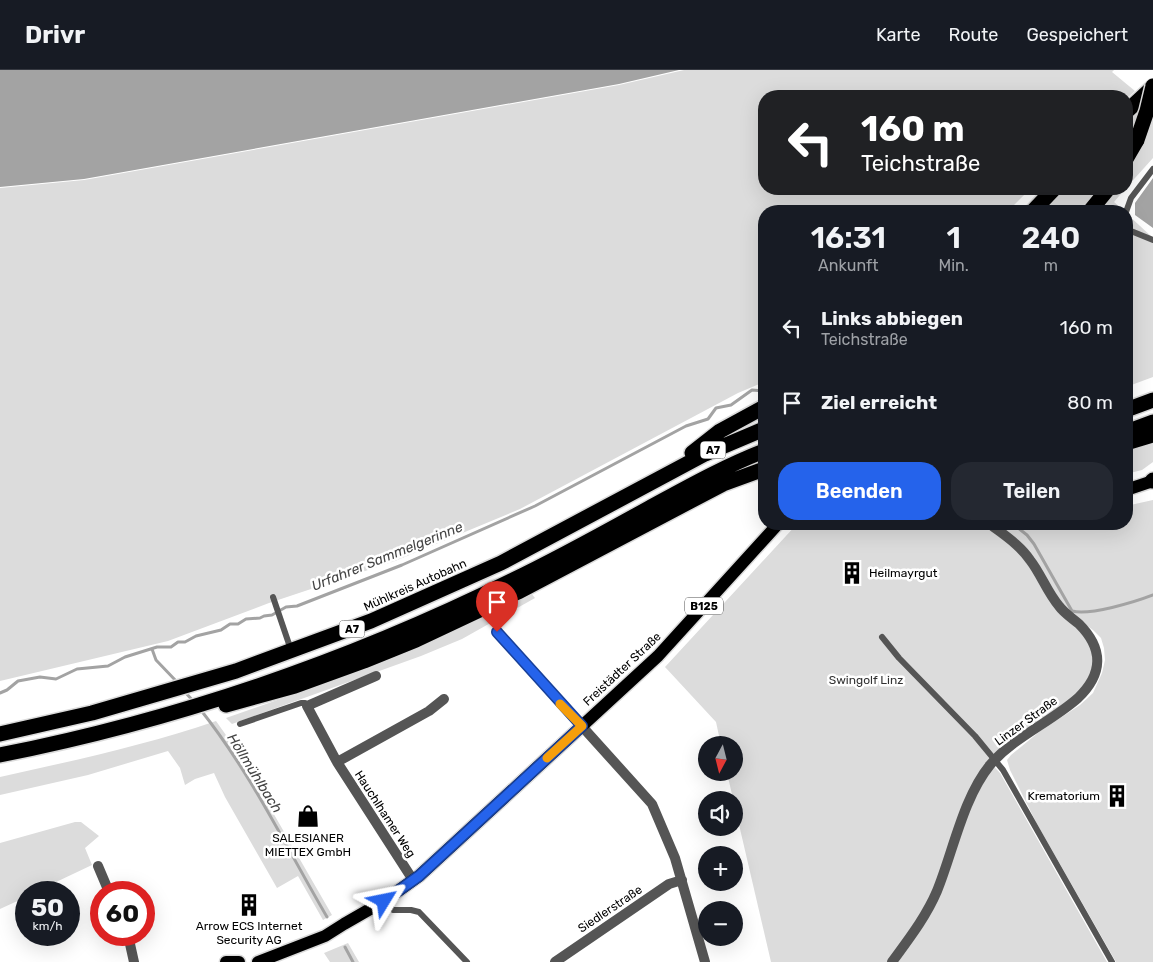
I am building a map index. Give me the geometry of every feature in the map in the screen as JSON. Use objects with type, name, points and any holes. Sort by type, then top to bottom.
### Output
[{"type":"highway","points":[[1133,106],[1153,87]]},
{"type":"highway","points":[[1133,147],[1147,111],[1153,87]]},
{"type":"highway","points":[[1038,205],[1048,195]]},
{"type":"highway","points":[[1095,205],[1103,195]]},
{"type":"highway","points":[[1133,407],[1153,400]]},
{"type":"highway","points":[[664,476],[720,431],[758,410]]},
{"type":"highway","points":[[1133,429],[1153,422]]},
{"type":"highway","name":"Mühlkreis Autobahn","points":[[0,734],[92,713],[169,692],[291,652],[371,621],[470,577],[552,536],[705,454],[758,432]]},
{"type":"highway","points":[[1133,441],[1153,435]]},
{"type":"highway","name":"A7","points":[[215,704],[342,655],[458,606],[552,560],[714,473],[758,454]]},
{"type":"highway","points":[[0,755],[215,704],[239,703],[295,686],[364,661],[416,640],[518,592],[723,484],[758,471]]},
{"type":"main road","points":[[1133,488],[1153,481]]},
{"type":"main road","name":"Freistädter Straße","points":[[258,962],[320,939],[384,901],[413,880],[658,656],[773,530]]},
{"type":"main road","points":[[226,962],[239,962]]},
{"type":"street","name":"Linzer Straße","points":[[892,962],[911,936],[937,892],[973,794],[985,772],[995,760],[1032,730],[1078,698],[1094,679],[1097,662],[1094,643],[1088,634],[1060,607],[1031,560],[1018,546],[998,530]]},
{"type":"street","points":[[497,632],[652,804],[675,858],[705,962]]},
{"type":"street","points":[[308,706],[376,676]]},
{"type":"street","name":"Hauchlhamer Weg","points":[[337,762],[429,711],[444,699]]},
{"type":"street","name":"Hauchlhamer Weg","points":[[308,706],[337,762],[413,880]]},
{"type":"street","points":[[98,866],[104,881]]},
{"type":"street","name":"Siedlerstraße","points":[[555,962],[669,884],[682,880]]},
{"type":"street","points":[[130,946],[134,962]]},
{"type":"lane","points":[[1128,205],[1131,198],[1153,169]]},
{"type":"lane","points":[[1133,232],[1153,240]]},
{"type":"lane","points":[[273,597],[291,652]]},
{"type":"lane","points":[[882,637],[899,658],[975,736],[1008,777],[1112,962]]},
{"type":"lane","points":[[240,724],[301,703],[305,703],[308,706]]},
{"type":"lane","points":[[384,901],[393,910],[419,912],[467,962]]},
{"type":"green space","points":[[684,70],[1114,70],[1112,72],[1135,91],[1133,93],[1133,90],[758,90],[758,195],[1024,195],[1014,205],[758,205],[758,385],[738,393],[520,509],[395,561],[269,603],[168,641],[0,681],[0,188],[84,180],[619,85]]},
{"type":"green space","points":[[1153,94],[1153,158],[1133,180],[1133,112]]},
{"type":"green space","points":[[1054,195],[1120,195],[1114,202],[1117,205],[1044,205]]},
{"type":"green space","points":[[1133,219],[1153,238],[1153,377],[1133,384]]},
{"type":"green space","points":[[1153,444],[1153,462],[1142,470],[1133,472],[1133,448]]},
{"type":"green space","points":[[1153,500],[1153,962],[1116,962],[1036,822],[1010,770],[1007,760],[1039,732],[1080,705],[1093,693],[1102,673],[1105,660],[1101,638],[1071,615],[1001,530],[1133,530],[1133,504]]},
{"type":"green space","name":"Swingolf Linz","points":[[791,530],[990,530],[1018,552],[1093,649],[1093,669],[1081,691],[989,761],[1000,773],[1107,962],[771,962],[742,836],[743,791],[731,791],[729,781],[743,781],[743,736],[719,736],[716,722],[665,667]]},
{"type":"green space","points":[[531,593],[535,598],[462,639],[421,656],[232,724],[226,718],[382,663]]},
{"type":"green space","points":[[216,721],[238,752],[332,915],[323,920],[298,876],[277,888],[225,797],[214,773],[195,779],[185,785],[180,768],[168,751],[88,775],[0,795],[0,777],[136,745]]},
{"type":"green space","points":[[75,822],[81,822],[99,836],[85,848],[92,865],[58,881],[15,881],[15,902],[0,909],[0,843]]},
{"type":"green space","points":[[348,943],[359,962],[330,962],[324,953]]},
{"type":"shaded area","points":[[0,70],[679,70],[619,84],[84,179],[0,187]]},
{"type":"shaded area","points":[[1153,178],[1153,228],[1135,215],[1135,203]]},
{"type":"waterway","name":"Urfahrer Sammelgerinne","points":[[0,693],[18,681],[40,677],[56,679],[77,669],[108,666],[125,657],[157,647],[171,647],[178,642],[185,642],[196,636],[221,630],[230,624],[238,624],[246,619],[272,615],[286,607],[297,606],[402,565],[535,506],[686,426],[708,419],[716,408],[731,405],[752,390],[758,390]]},
{"type":"waterway","points":[[1021,530],[1034,544],[1072,611],[1089,612],[1100,610],[1153,595]]},
{"type":"waterway","name":"Höllmühlbach","points":[[152,649],[156,660],[178,683]]},
{"type":"waterway","name":"Höllmühlbach","points":[[185,692],[194,702]]},
{"type":"waterway","name":"Höllmühlbach","points":[[200,709],[252,784],[327,917]]},
{"type":"waterway","name":"Höllmühlbach","points":[[345,947],[353,962]]},
{"type":"slow traffic","points":[[547,758],[582,726],[560,704]]},
{"type":"place","name":"Heilmayrgut","points":[[852,573]]},
{"type":"place","name":"Krematorium","points":[[1117,796]]},
{"type":"place","name":"SALESIANER MIETTEX GmbH","points":[[308,816]]},
{"type":"place","name":"Arrow ECS Internet Security AG","points":[[249,905]]},
{"type":"route","points":[[384,901],[419,876],[582,726],[497,632]]}]
